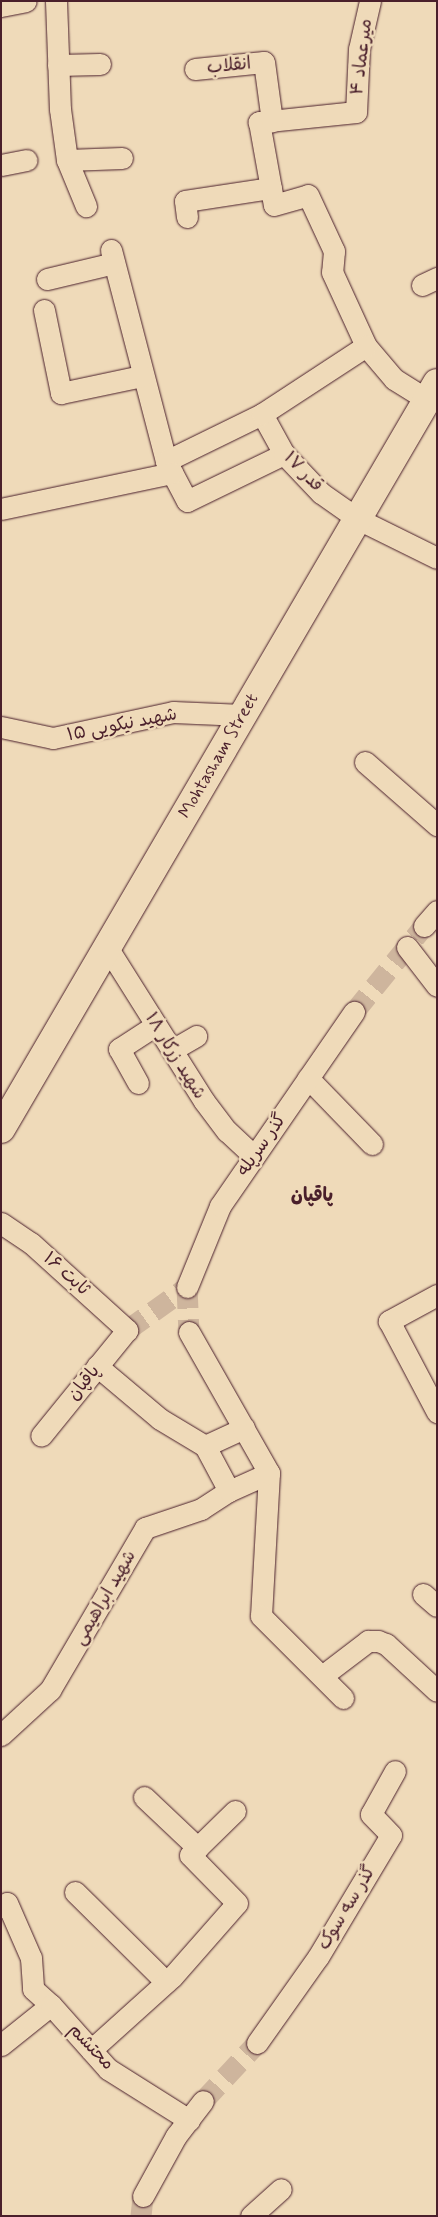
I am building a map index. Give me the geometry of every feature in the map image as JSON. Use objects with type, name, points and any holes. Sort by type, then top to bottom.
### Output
[{"type":"main road","name":"Mohtasham Street","points":[[1,1129],[432,392]]},
{"type":"street","points":[[1,6],[26,1]]},
{"type":"street","points":[[56,1],[58,65],[67,160],[86,206]]},
{"type":"street","name":"میرعماد ۴","points":[[272,121],[356,112],[359,49],[370,1]]},
{"type":"street","name":"انقلاب","points":[[195,69],[264,62],[272,121]]},
{"type":"street","points":[[58,65],[100,64]]},
{"type":"street","points":[[272,121],[259,122],[274,205],[308,195],[334,251],[332,272],[366,346],[394,380],[432,392]]},
{"type":"street","points":[[67,160],[122,158]]},
{"type":"street","points":[[1,165],[27,160]]},
{"type":"street","points":[[187,217],[185,201],[271,188]]},
{"type":"street","points":[[47,280],[113,257],[142,376],[169,467],[187,501],[284,454]]},
{"type":"street","points":[[44,310],[61,393],[142,376]]},
{"type":"street","points":[[1,509],[169,467],[262,414],[366,346]]},
{"type":"street","name":"قدر ۱۷","points":[[262,414],[284,454],[321,493],[358,519],[437,558]]},
{"type":"street","name":"شهید نیکویی ۱۵","points":[[1,727],[53,738],[173,712],[243,714]]},
{"type":"street","points":[[365,762],[437,825]]},
{"type":"street","name":"شهید زرکار ۱۸","points":[[108,947],[214,1115],[254,1156]]},
{"type":"street","points":[[407,947],[437,986]]},
{"type":"street","name":"گذر سرپله","points":[[187,1287],[220,1206],[354,1012]]},
{"type":"street","points":[[138,1083],[119,1049],[156,1025]]},
{"type":"street","points":[[172,1050],[196,1036]]},
{"type":"street","points":[[308,1078],[372,1144]]},
{"type":"street","name":"ثابت ۱۶","points":[[1,1222],[52,1261],[127,1330]]},
{"type":"street","points":[[437,1295],[389,1320],[437,1412]]},
{"type":"street","name":"پاقپان","points":[[41,1436],[127,1330]]},
{"type":"street","points":[[189,1332],[269,1473],[261,1616],[343,1698]]},
{"type":"street","points":[[97,1366],[160,1419],[205,1446],[229,1491]]},
{"type":"street","points":[[205,1446],[244,1428]]},
{"type":"street","name":"شهید ابراهیمی","points":[[1,1735],[50,1690],[145,1528],[201,1509],[229,1491],[269,1473]]},
{"type":"street","points":[[322,1676],[368,1641],[378,1641],[386,1644],[437,1691]]},
{"type":"street","name":"گذر سه سوک","points":[[257,2043],[318,1957],[390,1835],[372,1814],[395,1771]]},
{"type":"street","points":[[144,1797],[198,1848]]},
{"type":"street","points":[[92,2050],[166,1982],[237,1904],[190,1856],[235,1811]]},
{"type":"street","points":[[75,1892],[166,1982]]},
{"type":"street","name":"محتشم","points":[[1,1907],[7,1903],[31,1958],[33,1989],[51,2005],[108,2069],[189,2120]]},
{"type":"street","points":[[1,2045],[51,2005]]},
{"type":"street","points":[[143,2196],[165,2155],[203,2102]]},
{"type":"street","points":[[251,2216],[281,2189]]},
{"type":"tunnel","points":[[354,1012],[424,926]]},
{"type":"tunnel","points":[[187,1287],[189,1332]]},
{"type":"tunnel","points":[[127,1330],[187,1287]]},
{"type":"tunnel","points":[[203,2101],[257,2043]]},
{"type":"tunnel","points":[[141,2216],[143,2196]]},
{"type":"district","name":"پاقپان","points":[[312,1196]]}]
